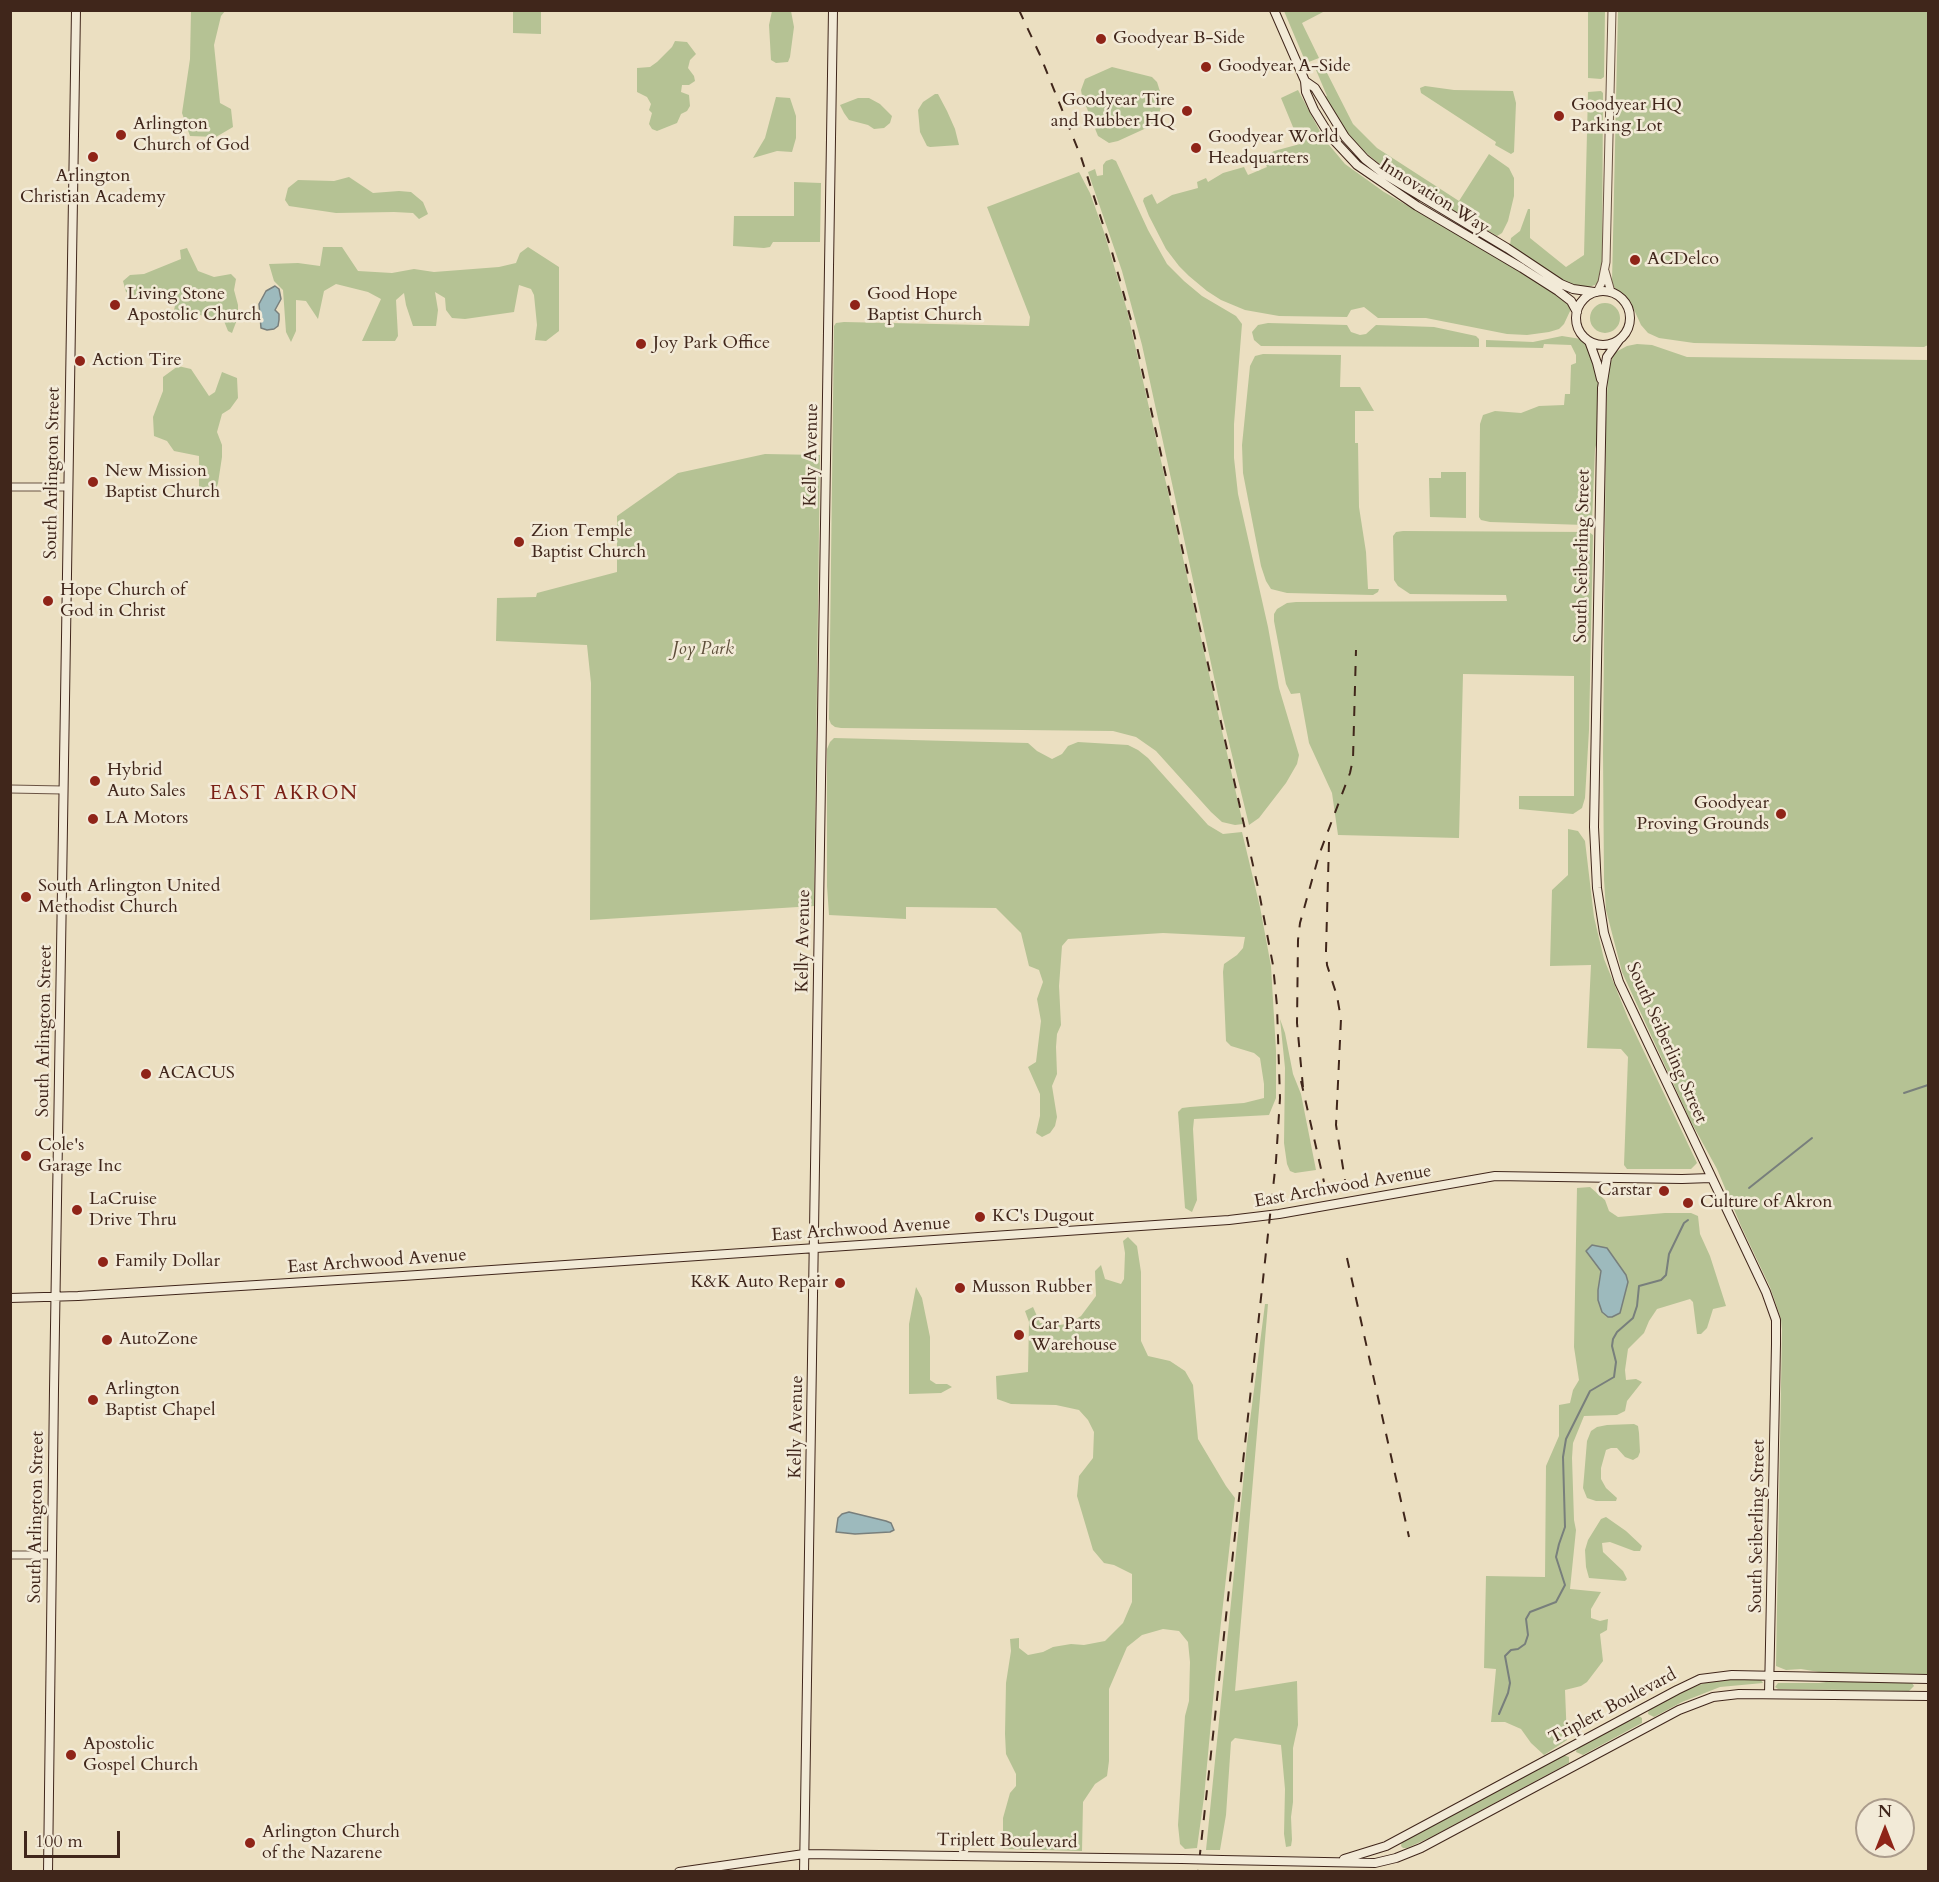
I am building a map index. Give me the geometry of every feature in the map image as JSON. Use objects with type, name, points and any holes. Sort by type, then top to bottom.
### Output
[{"type":"main road","name":"South Arlington Street","points":[[48,1872],[76,10]]},
{"type":"main road","name":"Kelly Avenue","points":[[804,1872],[833,10]]},
{"type":"main road","name":"Innovation Way","points":[[1274,10],[1305,81],[1306,92],[1322,124],[1338,146],[1357,165],[1393,191],[1563,294],[1571,301],[1577,312]]},
{"type":"main road","name":"Innovation Way","points":[[1305,81],[1315,88],[1345,137],[1365,159],[1384,174],[1507,248],[1561,284],[1573,289],[1596,292]]},
{"type":"main road","points":[[1596,292],[1611,292],[1623,299],[1630,312],[1629,327],[1619,340],[1604,345],[1589,341],[1578,326],[1577,312],[1583,300],[1596,292]]},
{"type":"main road","name":"South Seiberling Street","points":[[1619,340],[1607,357],[1602,388],[1594,827],[1599,903],[1606,940],[1620,982],[1766,1292],[1776,1322],[1769,1694]]},
{"type":"main road","name":"South Seiberling Street","points":[[1589,341],[1597,363],[1602,388]]},
{"type":"main road","name":"East Archwood Avenue","points":[[10,1298],[56,1297],[1244,1219],[1495,1176],[1711,1178]]},
{"type":"main road","name":"Triplett Boulevard","points":[[1336,1862],[1386,1846],[1700,1679],[1722,1676],[1770,1676],[1929,1679]]},
{"type":"main road","name":"Triplett Boulevard","points":[[679,1872],[804,1854],[1375,1863],[1407,1854],[1692,1704],[1720,1696],[1739,1694],[1929,1696]]},
{"type":"street","points":[[1611,292],[1605,272],[1612,10]]},
{"type":"street","points":[[1596,292],[1605,272]]},
{"type":"street","points":[[10,487],[68,487]]},
{"type":"street","points":[[10,789],[63,790]]},
{"type":"street","points":[[10,1555],[51,1555]]},
{"type":"green space","points":[[191,11],[225,11],[221,16],[214,45],[220,103],[231,109],[233,127],[216,137],[190,136],[182,113],[190,59]]},
{"type":"green space","points":[[513,11],[541,11],[541,34],[513,33]]},
{"type":"green space","points":[[772,11],[791,11],[794,27],[788,62],[776,63],[771,60],[769,25]]},
{"type":"green space","points":[[1284,11],[1325,11],[1302,23],[1319,58],[1306,63]]},
{"type":"green space","points":[[1588,11],[1605,11],[1604,77],[1601,79],[1588,78]]},
{"type":"green space","points":[[1618,11],[1928,11],[1928,345],[1924,347],[1694,343],[1659,338],[1648,333],[1641,325],[1631,303],[1614,287],[1612,282]]},
{"type":"green space","points":[[675,41],[687,42],[696,54],[690,60],[688,68],[695,81],[689,85],[682,85],[681,92],[689,95],[690,106],[681,114],[677,123],[657,131],[649,124],[652,113],[649,110],[651,104],[647,97],[637,92],[637,68],[650,67],[672,47]]},
{"type":"green space","points":[[1112,67],[1152,77],[1157,82],[1163,101],[1153,125],[1109,143],[1098,136],[1081,90],[1085,79]]},
{"type":"green space","points":[[1324,67],[1353,124],[1377,148],[1459,201],[1489,154],[1509,168],[1514,178],[1514,196],[1508,221],[1502,233],[1497,236],[1434,199],[1382,166],[1361,149],[1343,129],[1323,98],[1327,96],[1316,70]]},
{"type":"green space","points":[[1425,86],[1454,90],[1513,91],[1516,103],[1514,152],[1511,154],[1495,145],[1496,142],[1421,93],[1420,88]]},
{"type":"green space","points":[[1298,90],[1324,139],[1345,164],[1384,192],[1549,288],[1571,309],[1564,324],[1559,329],[1549,332],[1527,335],[1507,334],[1426,318],[1378,318],[1364,307],[1351,310],[1347,317],[1279,316],[1245,310],[1221,300],[1189,276],[1166,249],[1149,216],[1144,198],[1152,194],[1157,204],[1172,195],[1198,188],[1197,182],[1206,178],[1208,182],[1223,173],[1244,167],[1248,175],[1267,167],[1263,158],[1274,151],[1300,144],[1281,98]]},
{"type":"green space","points":[[1601,91],[1603,93],[1602,273],[1597,284],[1587,288],[1564,284],[1510,245],[1511,238],[1520,231],[1528,209],[1530,209],[1530,238],[1566,267],[1584,255],[1588,92]]},
{"type":"green space","points":[[938,94],[947,111],[959,145],[927,146],[920,132],[918,110],[923,102]]},
{"type":"green space","points":[[776,97],[790,98],[796,116],[796,138],[792,152],[777,151],[753,158],[765,138]]},
{"type":"green space","points":[[858,98],[869,98],[880,104],[892,116],[890,123],[884,128],[874,129],[849,120],[840,105]]},
{"type":"green space","points":[[1112,159],[1116,161],[1148,230],[1167,264],[1202,296],[1236,316],[1242,324],[1234,424],[1234,458],[1238,494],[1268,627],[1279,688],[1299,755],[1297,764],[1286,783],[1259,818],[1249,825],[1222,714],[1142,345],[1122,271],[1088,172],[1095,169],[1097,176],[1103,175],[1103,165]]},
{"type":"green space","points":[[1079,172],[1090,193],[1104,232],[1127,310],[1243,824],[1222,822],[1156,751],[1136,737],[1113,731],[841,728],[831,724],[829,719],[834,326],[836,323],[844,322],[1029,326],[1030,317],[987,207]]},
{"type":"green space","points":[[349,177],[373,193],[411,192],[423,202],[428,214],[419,219],[413,213],[336,213],[289,206],[285,200],[288,188],[298,180],[334,181]]},
{"type":"green space","points":[[794,182],[821,183],[820,242],[773,242],[770,247],[764,248],[733,246],[734,216],[794,216]]},
{"type":"green space","points":[[323,247],[342,247],[358,271],[392,273],[414,269],[434,272],[499,267],[516,263],[520,253],[528,247],[559,267],[559,331],[546,341],[535,340],[537,325],[534,295],[531,289],[519,285],[514,312],[465,319],[452,318],[446,310],[445,298],[435,292],[438,310],[436,326],[413,326],[404,293],[396,300],[398,336],[395,341],[362,341],[381,299],[368,292],[336,284],[324,291],[318,319],[306,301],[296,300],[296,331],[291,342],[286,332],[283,290],[274,281],[269,264],[298,263],[320,266]]},
{"type":"green space","points":[[187,248],[198,271],[214,277],[231,274],[236,279],[234,290],[238,317],[232,333],[228,331],[224,321],[219,322],[198,314],[184,321],[178,320],[173,315],[176,301],[174,293],[150,292],[136,296],[126,292],[123,281],[130,275],[144,274],[181,259],[180,250]]},
{"type":"green space","points":[[1605,303],[1611,304],[1619,312],[1619,324],[1611,332],[1605,333],[1599,332],[1591,324],[1590,318],[1591,312],[1599,304]]},
{"type":"green space","points":[[1268,323],[1347,325],[1351,332],[1360,335],[1366,334],[1376,325],[1434,327],[1476,336],[1479,339],[1479,347],[1261,346],[1254,340],[1252,332],[1258,325]]},
{"type":"green space","points":[[1562,336],[1581,339],[1587,344],[1598,373],[1598,437],[1595,449],[1592,521],[1585,525],[1481,520],[1479,517],[1480,424],[1483,415],[1495,411],[1521,413],[1539,406],[1564,405],[1565,394],[1570,394],[1571,365],[1576,363],[1576,355],[1571,345],[1544,344],[1543,348],[1486,347],[1486,340],[1533,342]]},
{"type":"green space","points":[[1637,344],[1652,345],[1687,357],[1928,360],[1928,1674],[1825,1673],[1801,1669],[1786,1670],[1776,1666],[1781,1319],[1770,1287],[1717,1169],[1690,1120],[1622,972],[1606,910],[1603,752],[1608,370],[1614,353]]},
{"type":"green space","points":[[1263,354],[1341,355],[1340,387],[1360,387],[1374,411],[1355,411],[1359,507],[1366,552],[1368,589],[1379,589],[1373,595],[1287,593],[1271,589],[1266,581],[1243,473],[1242,445],[1250,366],[1255,356]]},
{"type":"green space","points":[[178,366],[191,369],[209,396],[215,392],[222,372],[237,378],[238,398],[230,409],[222,414],[217,432],[222,445],[218,483],[216,490],[205,496],[201,495],[199,486],[199,456],[174,451],[167,441],[154,436],[153,417],[163,391],[163,377]]},
{"type":"green space","name":"Joy Park","points":[[765,454],[820,455],[814,906],[590,920],[591,683],[587,645],[496,641],[497,598],[536,597],[537,593],[617,572],[617,516],[678,473]]},
{"type":"green space","points":[[1441,472],[1466,472],[1466,518],[1430,517],[1429,478],[1441,478]]},
{"type":"green space","points":[[1396,532],[1589,532],[1593,535],[1589,730],[1585,798],[1582,808],[1573,814],[1519,809],[1519,796],[1574,796],[1574,676],[1463,674],[1459,838],[1338,835],[1332,793],[1309,743],[1300,693],[1291,694],[1286,684],[1274,621],[1277,609],[1287,603],[1296,602],[1507,601],[1506,595],[1410,594],[1398,586],[1394,580],[1393,536]]},
{"type":"green space","points":[[834,738],[1028,743],[1052,759],[1062,754],[1068,746],[1078,742],[1128,745],[1148,758],[1208,825],[1223,834],[1242,832],[1271,966],[1276,1098],[1269,1115],[1194,1119],[1197,1200],[1192,1212],[1185,1208],[1178,1112],[1182,1108],[1244,1103],[1264,1098],[1260,1058],[1254,1053],[1231,1046],[1226,1041],[1224,964],[1243,948],[1245,937],[1163,933],[1068,939],[1062,946],[1059,986],[1061,1025],[1057,1034],[1057,1074],[1052,1086],[1057,1117],[1050,1133],[1042,1137],[1036,1133],[1040,1116],[1040,1094],[1028,1067],[1036,1062],[1041,1021],[1037,999],[1043,982],[1039,970],[1029,966],[1021,933],[996,908],[906,907],[906,919],[829,915],[827,749]]},
{"type":"green space","points":[[1568,829],[1578,831],[1585,841],[1594,917],[1604,959],[1628,1018],[1697,1163],[1691,1169],[1627,1169],[1624,1165],[1628,1057],[1621,1049],[1587,1048],[1591,965],[1550,966],[1552,890],[1568,875]]},
{"type":"green space","points":[[1280,1019],[1293,1074],[1301,1094],[1316,1170],[1295,1173],[1290,1171],[1287,1164],[1284,1143],[1285,1068]]},
{"type":"green space","points":[[1590,1187],[1605,1200],[1609,1211],[1618,1217],[1665,1213],[1691,1213],[1698,1216],[1700,1234],[1710,1256],[1726,1306],[1713,1309],[1707,1328],[1701,1334],[1697,1334],[1693,1302],[1690,1299],[1657,1309],[1644,1333],[1628,1349],[1626,1380],[1636,1379],[1642,1382],[1627,1401],[1625,1411],[1617,1415],[1584,1416],[1573,1443],[1576,1530],[1570,1589],[1601,1592],[1591,1609],[1591,1618],[1600,1621],[1608,1619],[1607,1630],[1600,1634],[1603,1661],[1587,1682],[1565,1690],[1567,1740],[1544,1755],[1521,1729],[1505,1722],[1491,1722],[1496,1669],[1484,1668],[1486,1576],[1545,1577],[1546,1466],[1559,1436],[1559,1405],[1570,1403],[1573,1390],[1579,1380],[1574,1347],[1577,1188]]},
{"type":"green space","points":[[1128,1237],[1137,1246],[1141,1272],[1141,1341],[1148,1356],[1170,1361],[1185,1371],[1193,1385],[1198,1439],[1235,1498],[1197,1848],[1185,1849],[1180,1844],[1178,1825],[1185,1716],[1189,1701],[1188,1642],[1179,1631],[1163,1629],[1142,1635],[1127,1647],[1109,1689],[1107,1776],[1095,1784],[1083,1802],[1082,1851],[1003,1849],[1003,1818],[1010,1793],[1016,1786],[1016,1774],[1006,1754],[1005,1734],[1010,1639],[1019,1638],[1019,1648],[1028,1655],[1053,1647],[1105,1641],[1123,1623],[1132,1602],[1132,1574],[1104,1563],[1093,1550],[1077,1496],[1079,1476],[1093,1458],[1094,1432],[1088,1420],[1079,1410],[1056,1405],[1011,1404],[997,1399],[996,1376],[1028,1372],[1029,1322],[1025,1311],[1033,1307],[1040,1323],[1060,1325],[1070,1323],[1081,1316],[1096,1296],[1095,1271],[1101,1265],[1105,1279],[1121,1284],[1124,1279],[1123,1241]]},
{"type":"green space","points":[[916,1287],[922,1298],[930,1337],[930,1380],[936,1384],[947,1384],[952,1387],[941,1393],[909,1394],[909,1324]]},
{"type":"green space","points":[[1265,1304],[1268,1304],[1235,1691],[1297,1681],[1298,1725],[1293,1748],[1292,1840],[1291,1846],[1286,1847],[1285,1789],[1281,1745],[1235,1738],[1231,1742],[1226,1815],[1220,1850],[1206,1850],[1247,1444]]},
{"type":"green space","points":[[1634,1424],[1638,1426],[1639,1433],[1638,1457],[1633,1460],[1625,1457],[1617,1448],[1611,1448],[1606,1450],[1601,1468],[1601,1479],[1606,1488],[1617,1498],[1616,1501],[1596,1501],[1587,1498],[1583,1488],[1587,1441],[1591,1431],[1607,1425]]},
{"type":"green space","points":[[1606,1517],[1642,1546],[1640,1551],[1634,1551],[1610,1542],[1602,1543],[1603,1552],[1623,1571],[1627,1579],[1625,1581],[1589,1578],[1585,1550],[1588,1540],[1601,1519]]},
{"type":"green space","points":[[1714,1680],[1761,1680],[1763,1683],[1720,1687],[1682,1702],[1654,1717],[1648,1714],[1649,1708],[1684,1690]]},
{"type":"green space","points":[[1906,1682],[1914,1686],[1909,1691],[1778,1689],[1775,1687],[1778,1683]]},
{"type":"green space","points":[[1637,1715],[1642,1718],[1642,1723],[1583,1755],[1576,1752],[1577,1748]]},
{"type":"green space","points":[[1563,1755],[1569,1757],[1569,1763],[1429,1838],[1407,1848],[1401,1846],[1402,1840]]},
{"type":"water","points":[[275,286],[279,289],[281,299],[275,310],[279,314],[278,326],[267,330],[261,328],[259,304],[266,291]]},
{"type":"water","points":[[1592,1245],[1607,1248],[1626,1275],[1628,1282],[1620,1313],[1612,1317],[1602,1312],[1598,1300],[1601,1271],[1586,1251]]},
{"type":"water","points":[[849,1512],[891,1523],[894,1530],[855,1534],[836,1532],[838,1518]]},
{"type":"waterway","points":[[1904,1093],[1928,1085]]},
{"type":"waterway","points":[[1749,1188],[1812,1138]]},
{"type":"waterway","points":[[1499,1714],[1510,1683],[1505,1656],[1511,1650],[1518,1649],[1525,1644],[1528,1635],[1526,1619],[1530,1612],[1556,1602],[1565,1585],[1556,1557],[1565,1527],[1563,1457],[1566,1439],[1590,1391],[1614,1377],[1616,1362],[1612,1346],[1613,1339],[1617,1332],[1633,1318],[1639,1286],[1661,1280],[1666,1275],[1669,1254],[1684,1223],[1688,1220]]},
{"type":"railway","points":[[1019,10],[1040,55],[1081,157],[1131,320],[1259,892],[1273,965],[1277,1006],[1280,1098],[1276,1161],[1198,1872]]},
{"type":"railway","points":[[1303,1087],[1297,1023],[1300,923],[1319,855],[1350,773],[1353,759],[1356,650]]},
{"type":"railway","points":[[1329,842],[1326,951],[1327,965],[1337,996],[1341,1019],[1336,1125],[1345,1180]]},
{"type":"railway","points":[[1301,1081],[1324,1182]]},
{"type":"railway","points":[[1347,1258],[1409,1537]]},
{"type":"place","name":"Goodyear B-Side","points":[[1101,39]]},
{"type":"place","name":"Goodyear A-Side","points":[[1206,67]]},
{"type":"place","name":"Goodyear Tire and Rubber HQ","points":[[1187,111]]},
{"type":"place","name":"Goodyear HQ Parking Lot","points":[[1559,116]]},
{"type":"place","name":"Arlington Church of God","points":[[121,135]]},
{"type":"place","name":"Goodyear World Headquarters","points":[[1196,148]]},
{"type":"place","name":"Arlington Christian Academy","points":[[93,157]]},
{"type":"place","name":"ACDelco","points":[[1635,260]]},
{"type":"place","name":"Living Stone Apostolic Church","points":[[115,305]]},
{"type":"place","name":"Good Hope Baptist Church","points":[[855,305]]},
{"type":"place","name":"Joy Park Office","points":[[641,344]]},
{"type":"place","name":"Action Tire","points":[[80,361]]},
{"type":"place","name":"New Mission Baptist Church","points":[[93,482]]},
{"type":"place","name":"Zion Temple Baptist Church","points":[[519,542]]},
{"type":"place","name":"Hope Church of God in Christ","points":[[48,601]]},
{"type":"place","name":"Hybrid Auto Sales","points":[[95,781]]},
{"type":"place","name":"Goodyear Proving Grounds","points":[[1781,814]]},
{"type":"place","name":"LA Motors","points":[[93,819]]},
{"type":"place","name":"South Arlington United Methodist Church","points":[[26,897]]},
{"type":"place","name":"ACACUS","points":[[146,1074]]},
{"type":"place","name":"Cole's Garage Inc","points":[[26,1156]]},
{"type":"place","name":"Carstar","points":[[1664,1191]]},
{"type":"place","name":"Culture of Akron","points":[[1688,1203]]},
{"type":"place","name":"LaCruise Drive Thru","points":[[77,1210]]},
{"type":"place","name":"KC's Dugout","points":[[980,1217]]},
{"type":"place","name":"Family Dollar","points":[[103,1262]]},
{"type":"place","name":"K&K Auto Repair","points":[[840,1283]]},
{"type":"place","name":"Musson Rubber","points":[[960,1288]]},
{"type":"place","name":"Car Parts Warehouse","points":[[1019,1335]]},
{"type":"place","name":"AutoZone","points":[[107,1340]]},
{"type":"place","name":"Arlington Baptist Chapel","points":[[93,1400]]},
{"type":"place","name":"Apostolic Gospel Church","points":[[71,1755]]},
{"type":"place","name":"Arlington Church of the Nazarene","points":[[250,1843]]},
{"type":"district","name":"EAST AKRON","points":[[284,794]]}]
